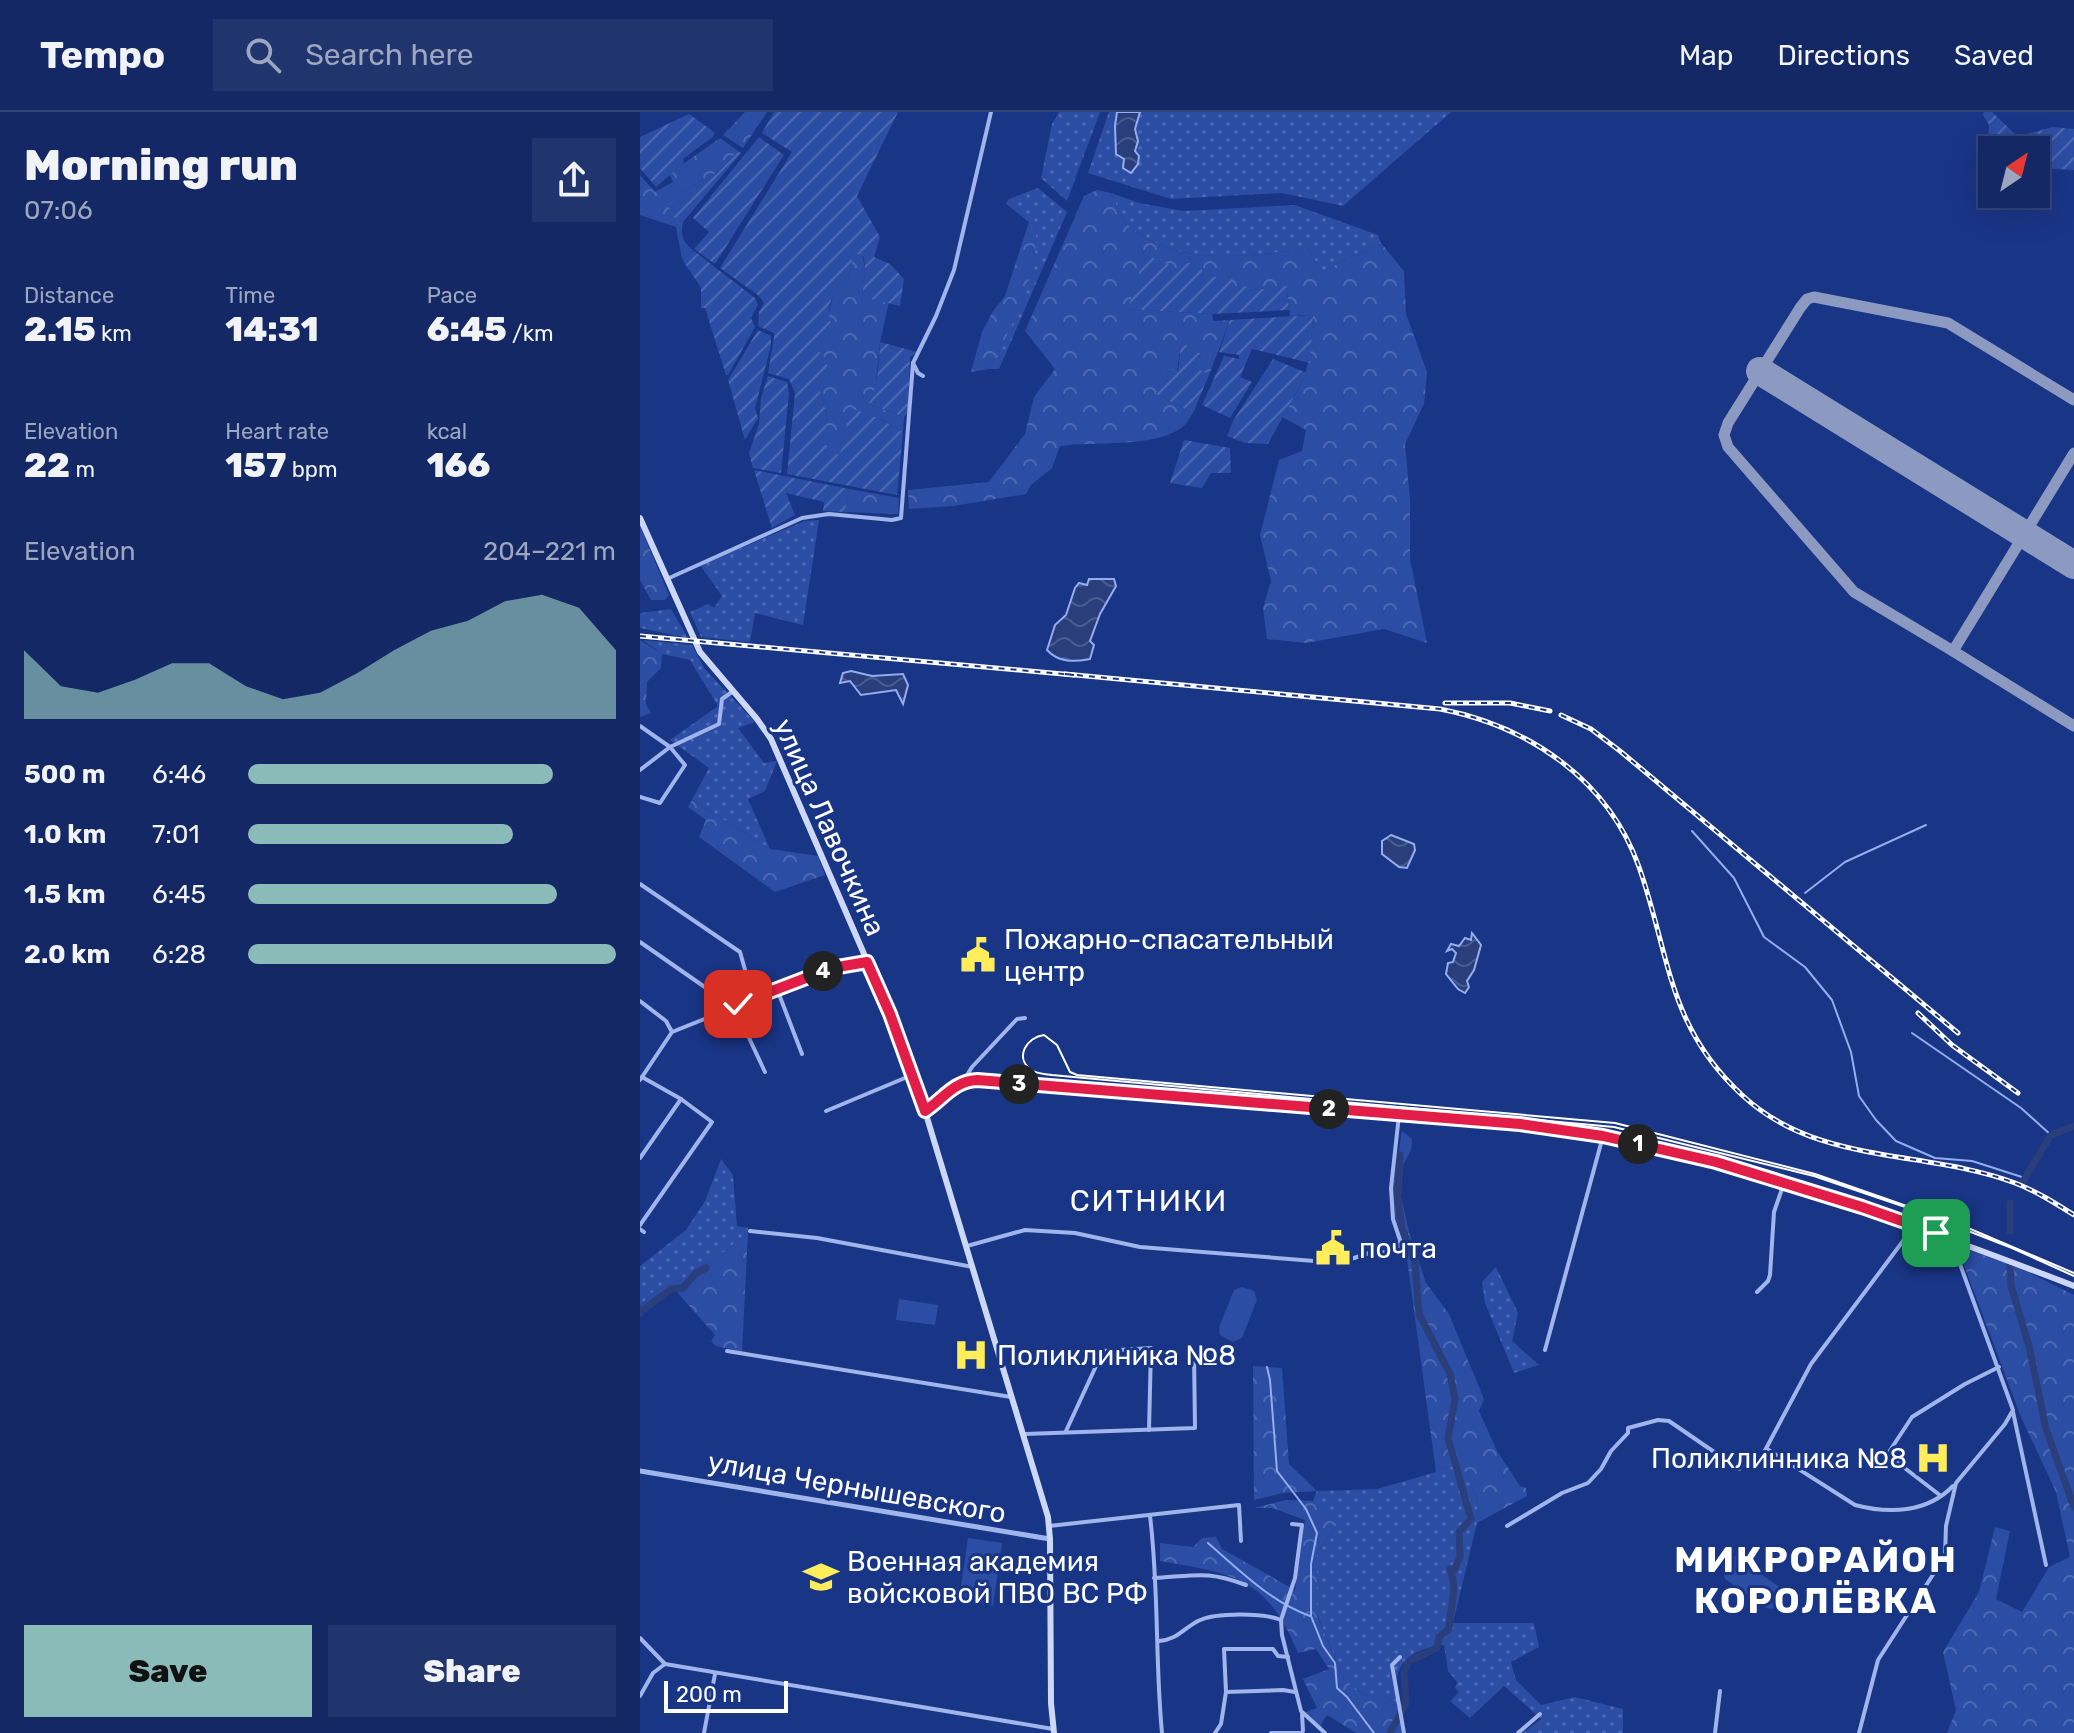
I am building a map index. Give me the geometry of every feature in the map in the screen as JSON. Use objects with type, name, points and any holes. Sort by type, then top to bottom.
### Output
[{"type":"main road","name":"улица Лавочкина","points":[[640,518],[700,652],[771,739],[890,1014],[925,1111],[1043,1496],[1050,1539],[1049,1632],[1054,1731]]},
{"type":"main road","points":[[925,1111],[964,1080],[1157,1098],[1520,1124],[1603,1136],[1716,1162],[1862,1207],[2074,1286]]},
{"type":"street","points":[[667,579],[802,518],[829,514],[892,520],[901,518],[913,363],[954,270],[991,112]]},
{"type":"street","points":[[913,363],[923,376]]},
{"type":"street","points":[[640,770],[670,747],[719,724],[722,699],[733,691]]},
{"type":"street","points":[[640,726],[670,747],[685,765],[660,803],[640,797]]},
{"type":"street","points":[[640,884],[740,952],[753,998]]},
{"type":"street","points":[[640,942],[735,1005],[765,1072]]},
{"type":"street","points":[[641,1229],[712,1122],[681,1099],[641,1078],[672,1032],[832,968],[867,962]]},
{"type":"street","points":[[777,989],[802,1054]]},
{"type":"street","points":[[640,1001],[666,1021],[672,1032]]},
{"type":"street","points":[[964,1080],[972,1067],[1017,1019],[1025,1018]]},
{"type":"street","points":[[826,1111],[912,1075]]},
{"type":"street","points":[[640,1158],[681,1099]]},
{"type":"street","points":[[967,1246],[1025,1230],[1075,1233],[1140,1247],[1197,1254],[1339,1263],[1369,1253],[1391,1252],[1399,1248],[1400,1240],[1393,1219],[1391,1188],[1399,1115]]},
{"type":"street","points":[[1545,1350],[1603,1136]]},
{"type":"street","points":[[1757,1292],[1770,1275],[1774,1212],[1784,1183]]},
{"type":"street","points":[[750,1231],[817,1238],[974,1268]]},
{"type":"street","points":[[1507,1526],[1562,1493],[1588,1483],[1628,1433],[1628,1428],[1658,1420],[1669,1421],[1739,1469],[1741,1465],[1761,1458],[1811,1364],[1906,1237],[1954,1243],[2013,1410],[2046,1565]]},
{"type":"street","points":[[1066,1431],[1103,1351],[1151,1348],[1149,1430]]},
{"type":"street","points":[[727,1351],[1013,1397]]},
{"type":"street","points":[[1025,1434],[1195,1428],[1194,1353]]},
{"type":"street","points":[[1941,1496],[1889,1456],[1889,1452],[1912,1417],[1999,1367]]},
{"type":"street","points":[[1767,1449],[1855,1505],[1890,1512],[1915,1508],[1941,1496],[1956,1483],[2013,1410]]},
{"type":"street","name":"улица Чернышевского","points":[[640,1471],[1050,1539]]},
{"type":"street","points":[[1859,1733],[1878,1660],[1945,1556],[1946,1526],[1956,1483]]},
{"type":"street","points":[[1049,1526],[1239,1505],[1241,1541]]},
{"type":"street","points":[[1150,1515],[1162,1733]]},
{"type":"street","points":[[1271,1733],[1303,1732],[1281,1620],[1295,1578],[1302,1525],[1292,1524]]},
{"type":"street","points":[[1154,1578],[1217,1574],[1246,1585]]},
{"type":"street","points":[[1159,1641],[1170,1640],[1199,1620],[1210,1617],[1262,1615],[1281,1620]]},
{"type":"street","points":[[640,1638],[665,1664],[1054,1731]]},
{"type":"street","points":[[1215,1733],[1221,1724],[1226,1692],[1224,1649],[1273,1649],[1278,1656],[1288,1657]]},
{"type":"street","points":[[1400,1657],[1392,1665],[1404,1733]]},
{"type":"street","points":[[640,1696],[653,1673],[665,1664]]},
{"type":"street","points":[[704,1733],[715,1674]]},
{"type":"street","points":[[1715,1733],[1720,1691]]},
{"type":"street","points":[[1226,1692],[1296,1692]]},
{"type":"street","points":[[1301,1711],[1325,1733]]},
{"type":"street","points":[[1518,1733],[1540,1714]]},
{"type":"green space","points":[[745,112],[767,112],[743,148],[723,135]]},
{"type":"green space","points":[[774,112],[898,112],[857,196],[880,237],[874,257],[890,264],[904,279],[900,306],[862,297],[864,257],[853,252],[849,279],[830,302],[829,316],[834,332],[823,346],[815,347],[827,360],[828,381],[819,387],[827,416],[824,441],[830,452],[840,455],[850,408],[903,432],[897,495],[787,474],[795,393],[789,379],[768,373],[774,333],[758,326],[759,312],[764,303],[758,295],[720,268],[792,152],[762,133]]},
{"type":"green space","points":[[1059,112],[1100,112],[1067,201],[1041,178],[1052,124]]},
{"type":"green space","points":[[1109,112],[1451,112],[1343,206],[1282,193],[1171,199],[1088,173]]},
{"type":"green space","points":[[1984,112],[1992,112],[2016,135],[1988,136],[1989,125]]},
{"type":"green space","points":[[689,114],[714,132],[714,136],[683,159],[684,163],[656,187],[640,168],[640,137]]},
{"type":"green space","points":[[2053,127],[2074,129],[2074,170],[2050,169],[2050,136],[2023,135]]},
{"type":"green space","points":[[759,137],[784,155],[715,264],[694,249],[709,232],[693,218]]},
{"type":"green space","points":[[720,138],[738,151],[718,172],[682,192],[673,217],[683,222],[683,238],[694,251],[682,259],[676,227],[640,215],[640,175],[655,192],[673,182],[669,174]]},
{"type":"green space","points":[[738,151],[741,153],[683,222],[673,217],[668,205],[682,192],[718,172]]},
{"type":"green space","points":[[1038,188],[1067,212],[999,369],[989,369],[1029,279],[1036,240],[1035,222],[1029,222],[1006,204],[1009,199]]},
{"type":"green space","points":[[1097,190],[1111,193],[1129,226],[1149,240],[1170,249],[1192,254],[1238,256],[1308,249],[1322,271],[1381,243],[1404,271],[1406,314],[1427,372],[1424,404],[1405,444],[1410,500],[1410,559],[1427,643],[1384,629],[1306,643],[1267,639],[1263,608],[1271,581],[1260,535],[1279,460],[1302,451],[1306,430],[1282,417],[1306,369],[1313,315],[1290,316],[1287,287],[1247,291],[1232,289],[1214,277],[1178,269],[1129,309],[1212,314],[1213,321],[1230,320],[1209,375],[1193,367],[1201,355],[1181,343],[1177,371],[1166,369],[1156,394],[1193,413],[1183,426],[1155,439],[1060,446],[1052,468],[1031,485],[1026,494],[953,506],[909,509],[908,490],[989,482],[1025,434],[1034,397],[1055,369],[1025,331],[1084,196]]},
{"type":"green space","points":[[1111,193],[1139,203],[1183,211],[1295,205],[1378,235],[1381,243],[1322,271],[1308,249],[1238,256],[1192,254],[1149,240],[1129,226]]},
{"type":"green space","points":[[1029,222],[1035,222],[1036,240],[1023,298],[989,369],[971,372],[982,332],[1005,296]]},
{"type":"green space","points":[[694,251],[755,298],[758,305],[751,318],[755,327],[728,375],[705,308],[701,308],[701,288],[682,259]]},
{"type":"green space","points":[[853,251],[863,257],[862,297],[889,302],[880,342],[875,392],[869,404],[904,417],[903,432],[880,419],[840,456],[830,452],[823,441],[827,416],[819,387],[814,346],[828,317],[834,291],[849,279]]},
{"type":"green space","points":[[1145,254],[1178,269],[1182,262],[1201,264],[1203,274],[1231,277],[1232,289],[1246,286],[1248,291],[1287,286],[1289,310],[1212,314],[1128,309]]},
{"type":"green space","points":[[1313,315],[1310,363],[1252,349],[1240,377],[1252,382],[1230,418],[1202,405],[1224,356],[1239,359],[1239,355],[1219,352],[1230,320]]},
{"type":"green space","points":[[758,330],[771,336],[771,345],[755,408],[758,418],[745,440],[728,380]]},
{"type":"green space","points":[[880,342],[917,352],[910,357],[908,413],[904,417],[869,404],[876,381]]},
{"type":"green space","points":[[1181,342],[1201,354],[1194,367],[1209,375],[1193,413],[1156,394],[1166,368],[1178,371]]},
{"type":"green space","points":[[1273,359],[1307,373],[1268,444],[1245,443],[1227,436],[1233,421]]},
{"type":"green space","points":[[768,376],[787,382],[789,393],[781,473],[753,468],[749,453],[759,424],[761,398]]},
{"type":"green space","points":[[1184,440],[1230,448],[1231,473],[1211,473],[1202,488],[1170,483]]},
{"type":"green space","points":[[754,470],[849,489],[845,512],[823,511],[824,502],[786,493],[795,515],[772,528]]},
{"type":"green space","points":[[849,489],[899,498],[898,514],[845,512]]},
{"type":"green space","points":[[819,520],[803,625],[755,613],[750,642],[701,637],[690,612],[708,604],[714,608],[722,596],[700,565],[805,521]]},
{"type":"green space","points":[[640,526],[669,595],[665,600],[651,600],[640,580]]},
{"type":"green space","points":[[671,609],[688,638],[640,628],[640,613]]},
{"type":"green space","points":[[640,640],[662,654],[661,668],[647,682],[646,704],[651,713],[640,717]]},
{"type":"green space","points":[[643,640],[692,645],[704,668],[755,722],[738,728],[764,763],[777,761],[765,791],[748,799],[770,849],[692,800],[709,768],[670,740],[718,706],[690,660],[662,654]]},
{"type":"green space","points":[[692,800],[770,849],[818,856],[825,875],[775,892],[699,837],[706,820],[688,807]]},
{"type":"green space","points":[[1402,1131],[1412,1139],[1411,1150],[1403,1165],[1401,1196],[1426,1283],[1449,1314],[1484,1399],[1479,1411],[1497,1451],[1520,1486],[1526,1488],[1527,1496],[1477,1523],[1478,1500],[1460,1462],[1436,1472],[1406,1252],[1395,1215],[1393,1186]]},
{"type":"green space","points":[[721,1159],[733,1175],[737,1226],[748,1228],[748,1232],[718,1257],[681,1280],[653,1292],[640,1306],[640,1266],[686,1230],[705,1201]]},
{"type":"green space","points":[[748,1232],[742,1352],[716,1346],[711,1341],[715,1335],[676,1291],[666,1294],[640,1317],[640,1307],[653,1292],[681,1280],[718,1257]]},
{"type":"green space","points":[[1971,1249],[2074,1295],[2074,1733],[1947,1733],[1956,1710],[1943,1652],[1979,1592],[1995,1527],[2010,1531],[1996,1599],[2022,1612],[2049,1567],[2070,1557],[2056,1492],[2021,1417],[1962,1260]]},
{"type":"green space","points":[[1496,1267],[1518,1313],[1512,1341],[1539,1365],[1514,1373],[1485,1303],[1482,1282]]},
{"type":"green space","points":[[1242,1287],[1254,1291],[1257,1300],[1242,1338],[1233,1342],[1220,1335],[1219,1327],[1234,1290]]},
{"type":"green space","points":[[899,1299],[938,1305],[935,1325],[896,1320]]},
{"type":"green space","points":[[1253,1366],[1282,1368],[1289,1464],[1317,1491],[1283,1493],[1254,1500]]},
{"type":"green space","points":[[1460,1462],[1478,1500],[1477,1523],[1453,1623],[1534,1623],[1539,1647],[1511,1662],[1516,1680],[1541,1705],[1575,1697],[1623,1709],[1623,1733],[1523,1733],[1541,1719],[1504,1686],[1470,1718],[1450,1701],[1459,1692],[1455,1688],[1457,1682],[1448,1671],[1444,1645],[1418,1652],[1402,1665],[1397,1685],[1403,1712],[1388,1697],[1368,1697],[1344,1680],[1317,1614],[1317,1553],[1337,1524],[1313,1501],[1317,1491],[1377,1489]]},
{"type":"green space","points":[[1286,1500],[1313,1501],[1337,1524],[1317,1553],[1317,1615],[1344,1680],[1368,1697],[1388,1697],[1403,1712],[1402,1733],[1356,1733],[1327,1715],[1320,1726],[1303,1713],[1317,1708],[1303,1679],[1329,1669],[1316,1649],[1298,1653],[1274,1609],[1261,1594],[1246,1584],[1209,1570],[1160,1561],[1160,1543],[1193,1547],[1202,1538],[1216,1537],[1222,1549],[1295,1590],[1305,1520],[1272,1508],[1254,1508]]},
{"type":"green space","points":[[968,1538],[1002,1543],[993,1606],[959,1600]]},
{"type":"green space","points":[[1735,1556],[1784,1590],[1781,1605],[1767,1608],[1725,1579],[1723,1567]]},
{"type":"water","points":[[1117,112],[1140,112],[1135,129],[1138,164],[1131,173],[1123,168],[1124,159],[1116,154]]},
{"type":"water","points":[[1089,579],[1114,579],[1116,586],[1100,614],[1090,641],[1094,645],[1090,659],[1062,659],[1047,650],[1055,625],[1066,615],[1075,588],[1079,583],[1087,585]]},
{"type":"water","points":[[851,671],[872,676],[903,674],[908,685],[903,704],[896,690],[861,695],[850,681],[840,683],[843,673]]},
{"type":"water","points":[[1391,835],[1414,844],[1415,850],[1407,868],[1399,867],[1382,854],[1382,841]]},
{"type":"water","points":[[1472,933],[1481,945],[1465,993],[1446,974],[1448,963],[1453,962],[1456,953],[1452,949],[1447,951],[1451,944],[1459,946],[1465,938],[1471,940]]},
{"type":"waterway","points":[[1805,893],[1845,862],[1926,825]]},
{"type":"waterway","points":[[1692,831],[1734,878],[1764,937],[1805,967],[1832,1000],[1851,1052],[1859,1096],[1896,1141],[1935,1158],[1972,1161],[2025,1178]]},
{"type":"waterway","points":[[1912,1033],[2021,1108],[2051,1135]]},
{"type":"waterway","points":[[2022,1183],[2051,1135],[2074,1126]]},
{"type":"waterway","points":[[1390,1733],[1406,1703],[1404,1672],[1409,1661],[1437,1648],[1439,1637],[1449,1629],[1453,1591],[1450,1569],[1454,1570],[1460,1557],[1459,1532],[1471,1519],[1448,1438],[1455,1399],[1450,1374],[1419,1314],[1415,1263],[1402,1228],[1397,1194],[1400,1155]]},
{"type":"waterway","points":[[2010,1203],[2010,1231]]},
{"type":"waterway","points":[[2010,1265],[2011,1286],[2029,1346],[2046,1429],[2074,1507]]},
{"type":"waterway","points":[[640,1312],[671,1289],[683,1288],[696,1273],[706,1268]]},
{"type":"waterway","points":[[1267,1367],[1277,1471],[1306,1509],[1317,1533],[1311,1564],[1311,1616],[1323,1646],[1335,1663],[1337,1688],[1374,1733]]},
{"type":"waterway","points":[[1208,1543],[1269,1594],[1310,1616]]},
{"type":"taxiway","points":[[1953,651],[1854,592],[1728,447],[1724,435],[1728,423],[1800,308],[1807,299],[1814,297],[1948,323],[2074,400]]},
{"type":"taxiway","points":[[2074,453],[1953,651],[2074,726]]},
{"type":"runway","points":[[1760,371],[2074,565]]},
{"type":"tram line","points":[[2074,1273],[1961,1225],[1815,1174],[1615,1123],[1077,1075],[1070,1072],[1057,1045],[1044,1035],[1032,1039],[1023,1054],[1031,1070],[1044,1074],[1614,1127],[1814,1176],[1914,1210],[2074,1276]]},
{"type":"railway","points":[[640,636],[1074,675]]},
{"type":"railway","points":[[1065,674],[1440,709],[1504,728],[1533,743],[1561,761],[1586,783],[1625,836],[1639,867],[1665,960],[1685,1016],[1717,1069],[1742,1095],[1772,1118],[1804,1134],[1873,1153],[1981,1172],[2023,1186],[2074,1215]]},
{"type":"railway","points":[[1445,703],[1510,703],[1550,711]]},
{"type":"railway","points":[[1561,715],[1591,729],[1620,751],[1958,1033]]},
{"type":"railway","points":[[1918,1013],[1952,1045],[2018,1093]]},
{"type":"place","name":"Пожарно-спасательный центр","points":[[978,955]]},
{"type":"place","name":"почта","points":[[1333,1248]]},
{"type":"place","name":"Поликлиника №8","points":[[971,1355]]},
{"type":"place","name":"Поликлинника №8","points":[[1933,1458]]},
{"type":"place","name":"Военная академия войсковой ПВО ВС РФ","points":[[821,1577]]},
{"type":"district","name":"СИТНИКИ","points":[[1149,1201]]},
{"type":"district","name":"МИКРОРАЙОН КОРОЛЁВКА","points":[[1816,1580]]},
{"type":"route","points":[[738,1004],[832,968],[867,962],[890,1014],[925,1111],[964,1080],[977,1080],[1520,1124],[1619,1139],[1716,1162],[1936,1233]]}]
